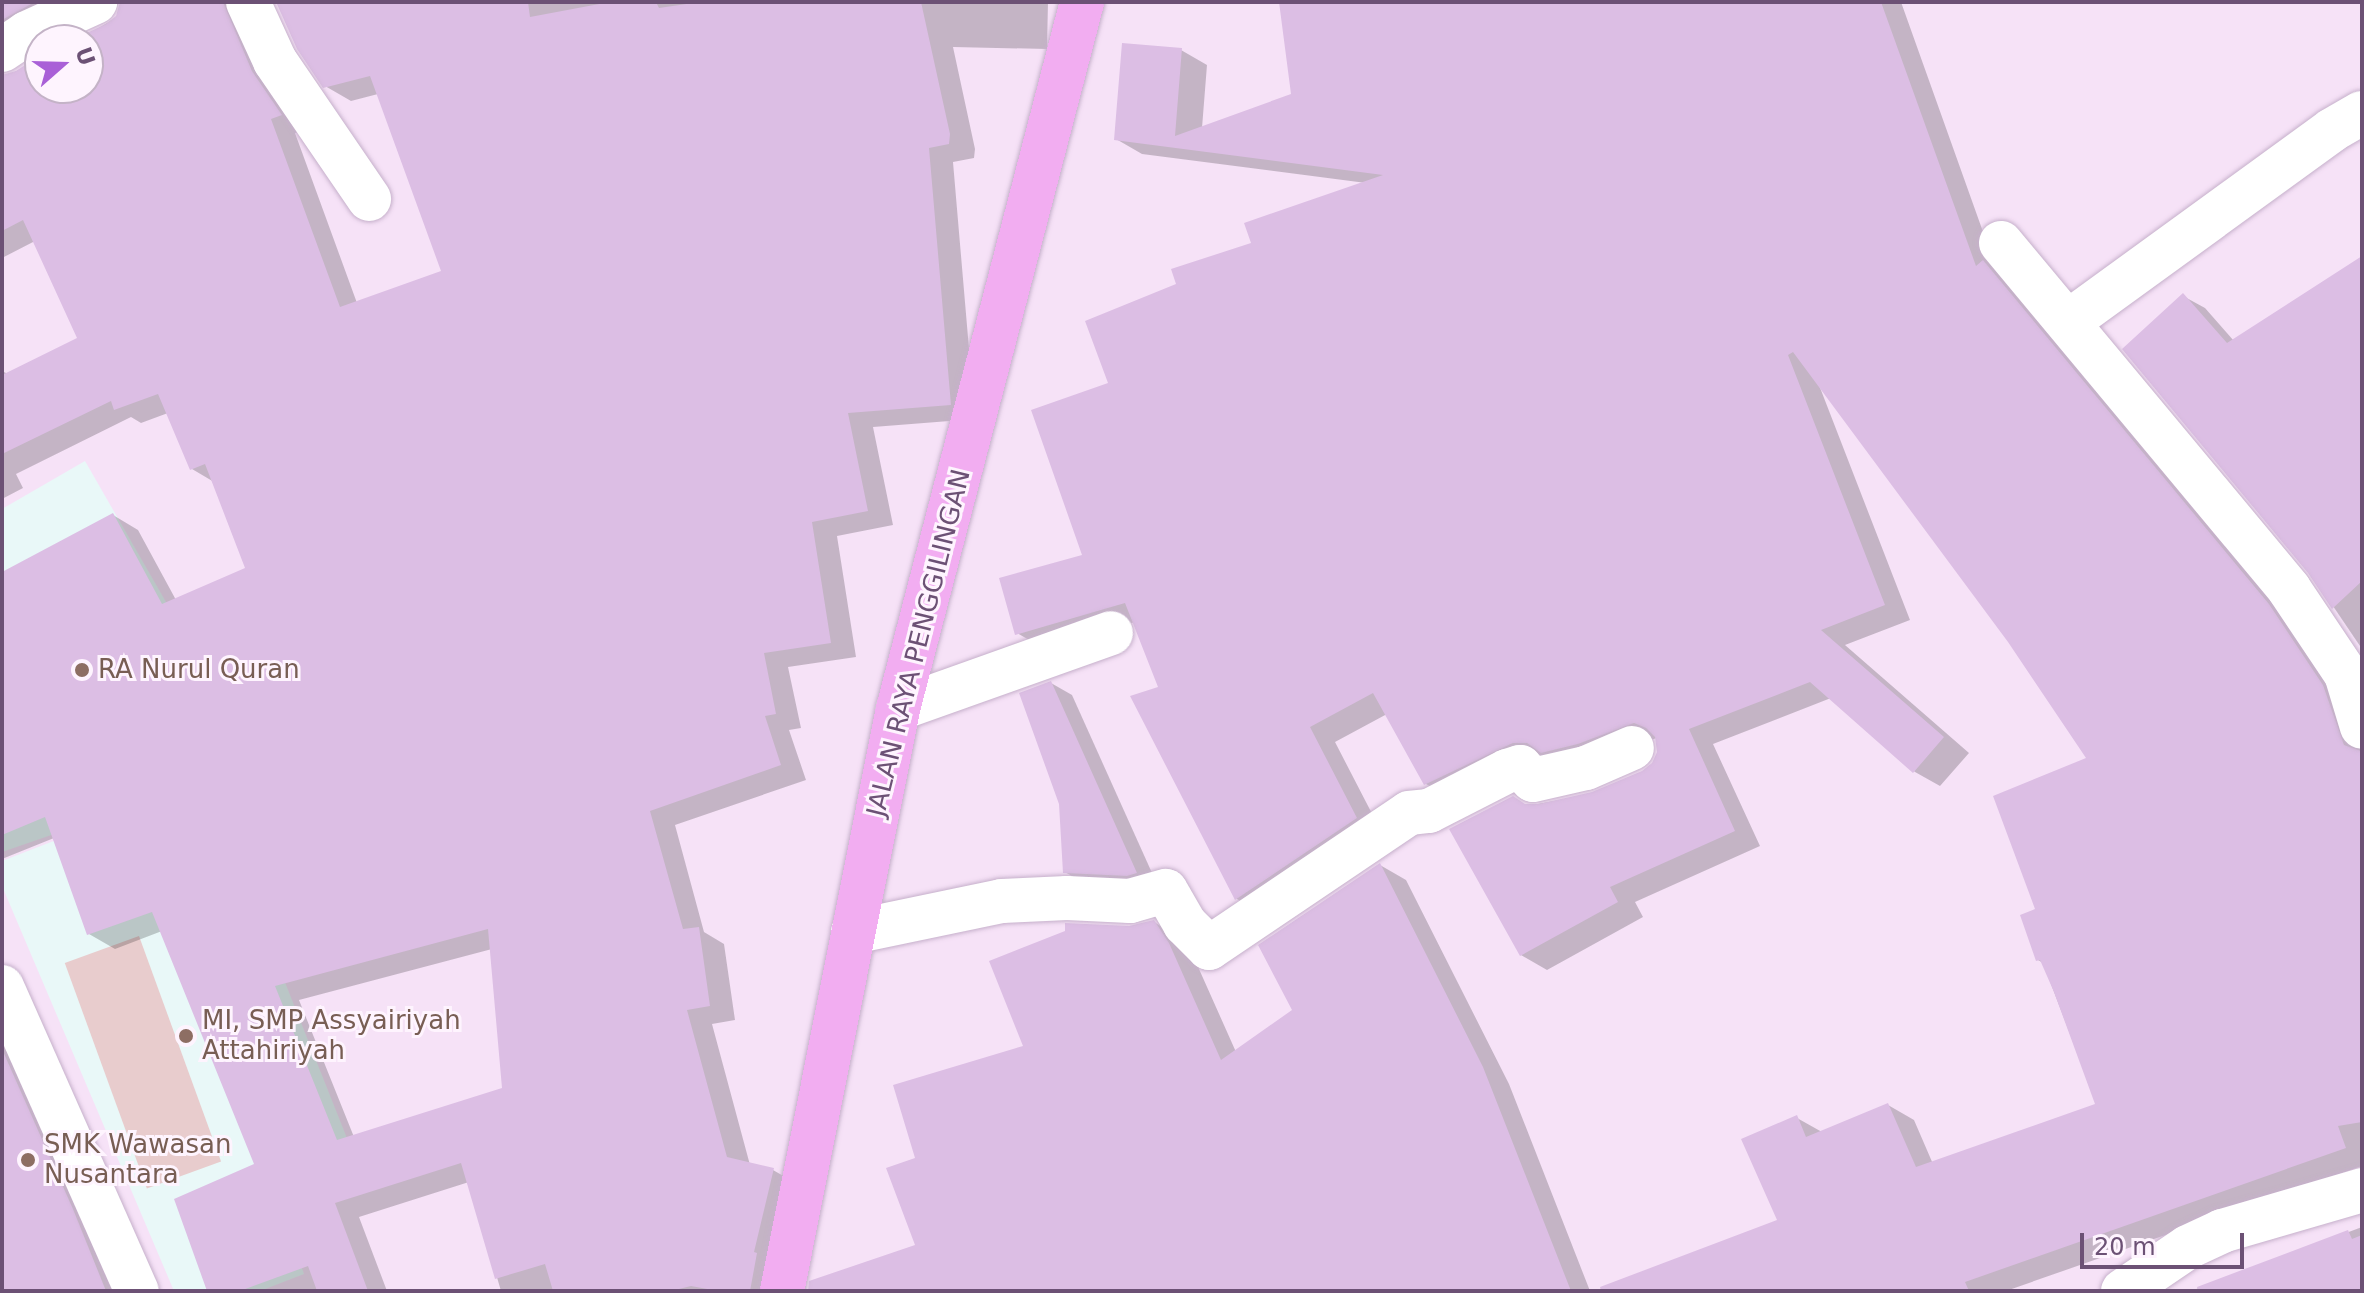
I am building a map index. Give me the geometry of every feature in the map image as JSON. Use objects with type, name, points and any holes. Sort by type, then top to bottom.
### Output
[{"type":"main road","name":"JALAN RAYA PENGGILINGAN","points":[[782,1291],[898,709],[1082,2]]},
{"type":"street","points":[[2,50],[27,33],[95,2]]},
{"type":"street","points":[[248,2],[275,61],[369,199]]},
{"type":"street","points":[[2068,322],[2332,130],[2362,113]]},
{"type":"street","points":[[2001,243],[2289,589],[2346,674],[2362,727]]},
{"type":"street","points":[[898,709],[1111,633]]},
{"type":"street","points":[[853,932],[1002,901],[1067,898],[1130,901],[1166,891],[1185,924],[1209,948],[1409,813],[1429,811],[1520,767],[1533,780],[1586,768],[1632,748]]},
{"type":"street","points":[[2,987],[137,1291]]},
{"type":"street","points":[[2123,1291],[2188,1247],[2222,1231],[2362,1190]]},
{"type":"shaded area","points":[[2,2],[2362,2],[2362,1291],[2,1291]]},
{"type":"shaded area","name":"RA Nurul Quran","points":[[85,461],[170,609],[60,832],[2,852],[2,509]]},
{"type":"shaded area","name":"MI, SMP Assyairiyah Attahiriyah","points":[[185,731],[366,1186],[286,1223],[304,1274],[260,1291],[174,1291],[2,886],[2,861],[82,830]]},
{"type":"shaded area","points":[[139,936],[221,1162],[147,1189],[65,963]]},
{"type":"building","points":[[2,2],[35,2],[2,20]]},
{"type":"building","points":[[120,2],[223,2],[252,71],[282,115],[271,119],[340,307],[441,271],[370,76],[323,88],[297,49],[276,2],[528,2],[530,17],[610,2],[656,2],[659,8],[700,2],[921,2],[950,134],[949,144],[929,148],[951,405],[848,413],[868,511],[812,522],[831,643],[764,653],[776,714],[765,716],[781,765],[650,811],[683,929],[699,927],[710,1006],[687,1010],[727,1157],[774,1168],[754,1252],[757,1253],[750,1291],[718,1291],[691,1286],[671,1291],[553,1291],[545,1264],[495,1279],[461,1163],[335,1203],[368,1291],[317,1291],[308,1266],[240,1291],[207,1291],[174,1199],[254,1164],[152,912],[87,935],[45,817],[2,835],[2,572],[113,513],[162,604],[245,568],[205,464],[190,470],[158,394],[114,410],[111,401],[2,454],[2,375],[77,338],[23,220],[2,231],[2,75],[24,66],[24,104],[104,104],[106,24],[116,16]],"holes":[[[488,929],[502,1088],[337,1140],[275,986]]]},
{"type":"building","points":[[1279,2],[1881,2],[1976,266],[1983,260],[2269,604],[2323,685],[2344,745],[2361,751],[2362,1122],[2338,1126],[2346,1148],[1965,1282],[1969,1291],[1601,1291],[1600,1287],[1777,1220],[1741,1139],[1797,1115],[1806,1137],[1888,1103],[1916,1167],[2095,1104],[2054,992],[2040,960],[2036,961],[2020,915],[2035,909],[1993,796],[2086,758],[2008,642],[1793,352],[1788,355],[1885,605],[1821,630],[1944,737],[1913,773],[1810,682],[1689,729],[1735,831],[1610,887],[1618,902],[1520,956],[1449,829],[1513,796],[1525,804],[1539,804],[1592,792],[1642,771],[1652,763],[1657,752],[1655,737],[1646,728],[1634,723],[1578,744],[1541,753],[1527,743],[1513,743],[1424,785],[1373,693],[1310,727],[1357,818],[1235,900],[1130,696],[1158,687],[1125,603],[1015,635],[999,578],[1082,555],[1031,410],[1108,383],[1085,321],[1176,284],[1171,269],[1251,243],[1244,223],[1383,175],[1114,140],[1122,43],[1182,48],[1175,136],[1291,94]]},
{"type":"building","points":[[2362,256],[2362,581],[2332,609],[2308,573],[2122,349],[2183,293],[2227,343]]},
{"type":"building","points":[[1051,681],[1137,873],[1127,876],[1063,873],[1059,804],[1019,693]]},
{"type":"building","points":[[1380,863],[1483,1067],[1571,1291],[808,1291],[809,1281],[915,1245],[886,1168],[915,1158],[893,1085],[1023,1046],[989,961],[1065,931],[1065,923],[1129,926],[1154,920],[1169,943],[1221,1060],[1292,1010],[1258,945]]},
{"type":"building","name":"SMK Wawasan Nusantara","points":[[2,1049],[73,1209],[106,1291],[2,1291]]},
{"type":"building","points":[[2348,1230],[2352,1239],[2362,1235],[2362,1291],[2198,1291],[2197,1287]]},
{"type":"place","name":"RA Nurul Quran","points":[[82,670]]},
{"type":"place","name":"MI, SMP Assyairiyah Attahiriyah","points":[[186,1036]]},
{"type":"place","name":"SMK Wawasan Nusantara","points":[[28,1160]]}]
